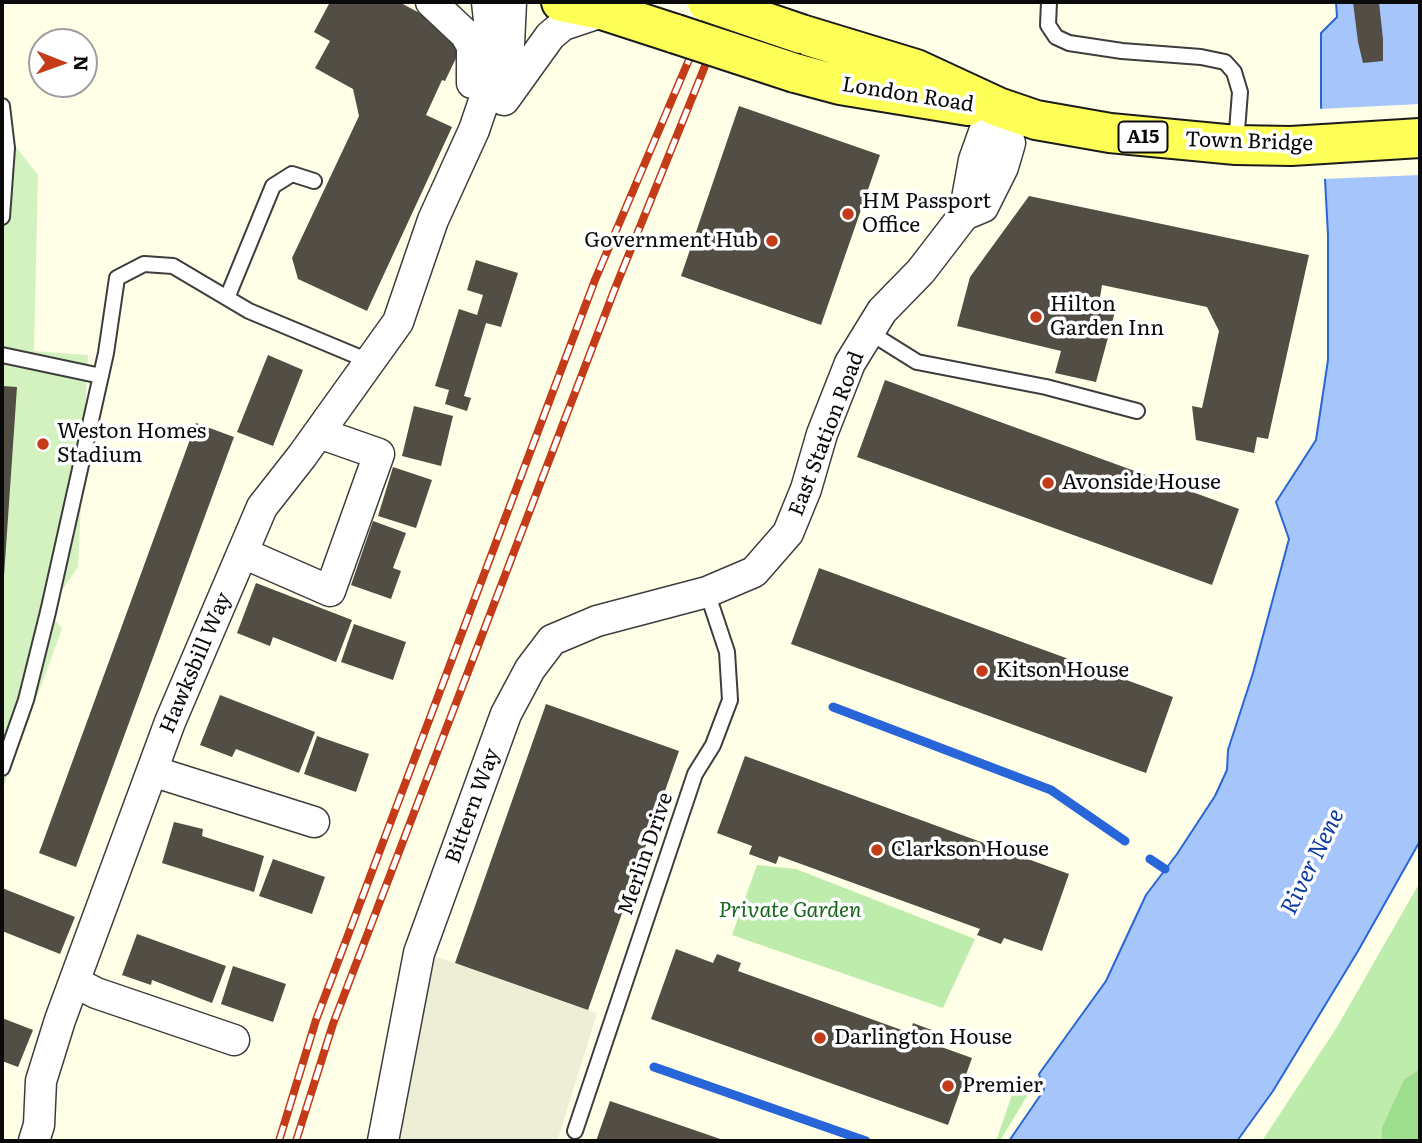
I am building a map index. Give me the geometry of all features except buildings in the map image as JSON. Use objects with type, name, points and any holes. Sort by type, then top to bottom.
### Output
[{"type":"main road","name":"London Road","points":[[561,2],[605,11],[840,85],[962,106],[998,107]]},
{"type":"main road","name":"London Road","points":[[707,2],[916,69],[998,107]]},
{"type":"main road","name":"Town Bridge","points":[[998,107],[1036,120],[1110,133],[1236,145],[1291,146],[1420,138]]},
{"type":"street","name":"Hawksbill Way","points":[[431,2],[465,34],[472,46],[473,63],[471,99],[444,167],[433,220]]},
{"type":"street","name":"Hawksbill Way","points":[[34,1141],[39,1125],[41,1081],[75,982],[170,722],[262,507],[371,362],[398,321],[433,220],[474,130],[489,86],[491,38],[487,2]]},
{"type":"street","name":"Hawksbill Way","points":[[504,100],[511,2]]},
{"type":"street","name":"Hawksbill Way","points":[[433,220],[450,206],[504,100],[550,36],[563,25],[605,11]]},
{"type":"street","name":"East Station Road","points":[[707,592],[754,572],[788,533],[850,363],[882,311],[921,271],[964,215],[974,160],[984,132],[998,107]]},
{"type":"street","points":[[243,553],[330,591],[379,454],[319,433]]},
{"type":"street","name":"Bittern Way","points":[[383,1141],[419,953],[506,714],[530,669],[552,640],[597,621],[707,592]]},
{"type":"street","points":[[152,771],[314,822]]},
{"type":"street","points":[[75,982],[96,993],[234,1040]]},
{"type":"lane","points":[[1049,2],[1048,24],[1056,37],[1069,43],[1225,62],[1234,72],[1240,92],[1236,145]]},
{"type":"lane","points":[[2,106],[7,148],[2,217]]},
{"type":"lane","points":[[227,298],[273,186],[292,174],[314,181]]},
{"type":"lane","points":[[2,768],[26,700],[101,376],[117,278],[144,264],[173,266],[249,311],[371,362]]},
{"type":"lane","points":[[869,332],[918,362],[1046,387],[1136,411]]},
{"type":"lane","points":[[2,355],[101,376]]},
{"type":"lane","name":"Merlin Drive","points":[[575,1131],[695,774],[713,745],[730,700],[727,652],[707,592]]},
{"type":"green space","name":"Weston Homes Stadium","points":[[2,129],[38,175],[34,351],[88,355],[78,567],[48,611],[62,629],[2,791]]},
{"type":"green space","name":"Private Garden","points":[[757,865],[796,869],[975,939],[943,1008],[732,935]]},
{"type":"green space","points":[[1420,882],[1420,1141],[1262,1141],[1337,1027]]},
{"type":"green space","points":[[1420,1069],[1420,1141],[1382,1141],[1382,1128],[1404,1080]]},
{"type":"green space","points":[[1029,1079],[1036,1081],[1000,1141],[996,1141],[1014,1089]]},
{"type":"shaded area","points":[[431,955],[597,1013],[558,1139],[562,1141],[395,1141]]},
{"type":"water","name":"River Nene","points":[[1336,2],[1420,2],[1420,841],[1358,951],[1273,1091],[1237,1141],[1009,1141],[1044,1090],[1039,1074],[1106,981],[1146,895],[1215,796],[1227,770],[1228,750],[1253,673],[1289,539],[1276,502],[1316,440],[1328,360],[1328,235],[1321,105],[1321,33],[1337,17]]},
{"type":"pier","points":[[1420,104],[1420,175],[1322,179],[1318,109]]},
{"type":"waterway","points":[[833,707],[1051,790],[1125,841]]},
{"type":"waterway","points":[[1150,859],[1165,869]]},
{"type":"waterway","points":[[654,1067],[866,1141]]},
{"type":"railway","points":[[279,1141],[316,1020],[595,280],[691,55]]},
{"type":"railway","points":[[296,1141],[333,1024],[614,291],[707,61]]},
{"type":"place","name":"HM Passport Office","points":[[848,214]]},
{"type":"place","name":"Government Hub","points":[[772,241]]},
{"type":"place","name":"Hilton Garden Inn","points":[[1036,317]]},
{"type":"place","name":"Weston Homes Stadium","points":[[43,444]]},
{"type":"place","name":"Avonside House","points":[[1048,483]]},
{"type":"place","name":"Kitson House","points":[[982,671]]},
{"type":"place","name":"Clarkson House","points":[[877,850]]},
{"type":"place","name":"Darlington House","points":[[820,1038]]},
{"type":"place","name":"Premier","points":[[948,1086]]}]
